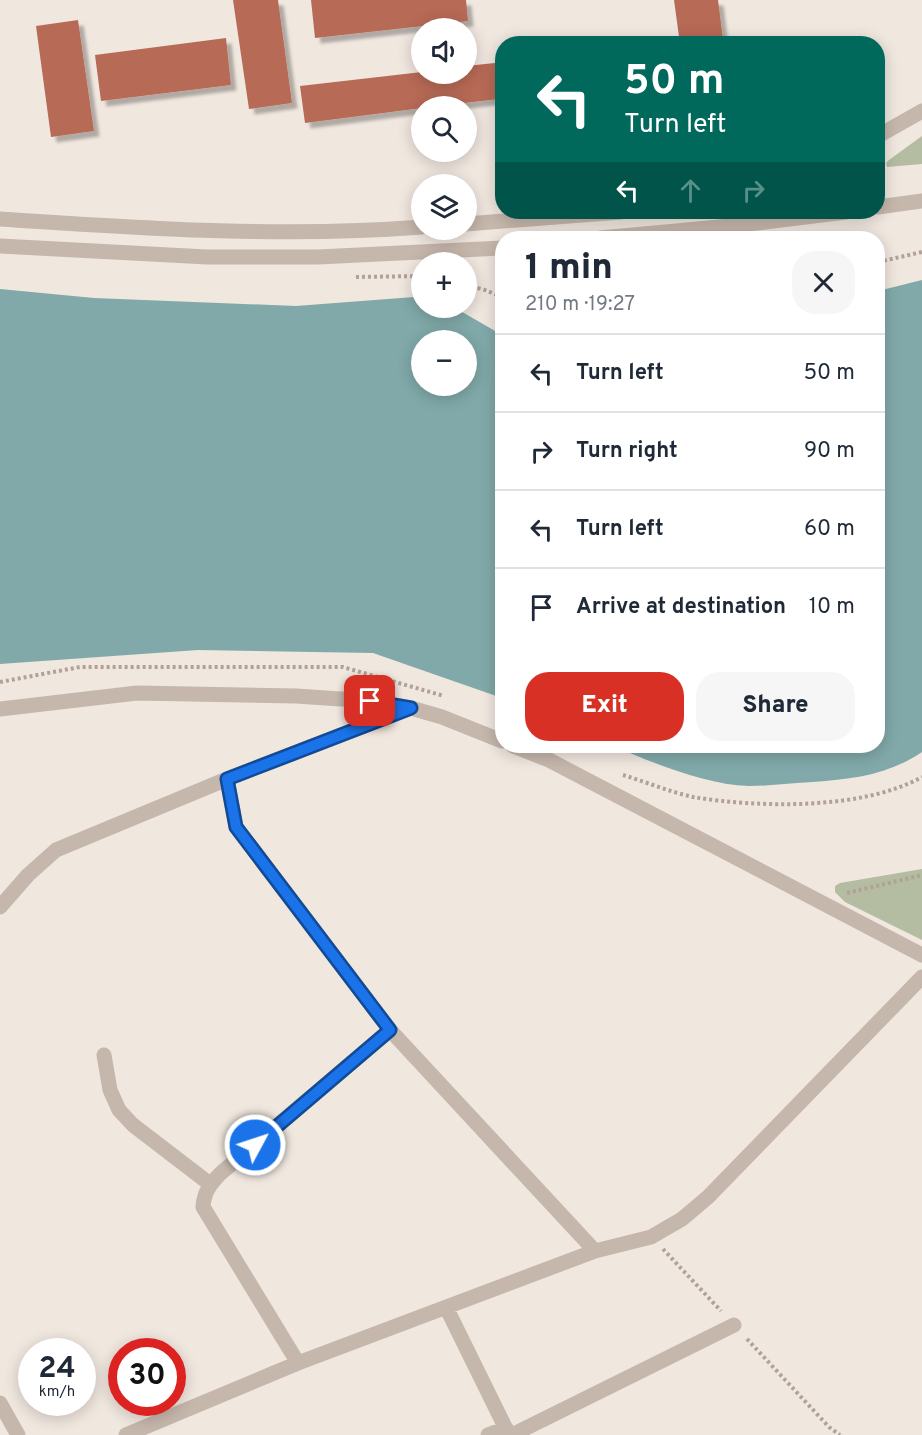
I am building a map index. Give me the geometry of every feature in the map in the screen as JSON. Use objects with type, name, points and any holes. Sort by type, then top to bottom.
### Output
[{"type":"street","points":[[885,132],[922,111]]},
{"type":"street","points":[[885,206],[922,201]]},
{"type":"street","points":[[0,219],[209,231],[411,227]]},
{"type":"street","points":[[477,223],[531,219]]},
{"type":"street","points":[[676,231],[789,219]]},
{"type":"street","points":[[0,246],[207,257],[318,257],[495,248]]},
{"type":"street","points":[[0,709],[137,693],[296,696],[370,701],[411,708],[442,717],[495,738]]},
{"type":"street","points":[[0,907],[28,874],[56,850],[227,779],[411,708]]},
{"type":"street","points":[[531,753],[549,760],[922,955]]},
{"type":"street","points":[[227,779],[236,827],[390,1030],[595,1251]]},
{"type":"street","points":[[126,1435],[298,1363],[595,1251],[651,1237],[682,1220],[708,1197],[922,977]]},
{"type":"street","points":[[298,1363],[203,1208],[204,1195],[210,1184],[390,1030]]},
{"type":"street","points":[[104,1055],[110,1090],[119,1110],[133,1125],[210,1184]]},
{"type":"street","points":[[446,1307],[509,1433]]},
{"type":"street","points":[[488,1435],[509,1433],[734,1325]]},
{"type":"street","points":[[0,1403],[18,1435]]},
{"type":"path","points":[[885,260],[922,252]]},
{"type":"path","points":[[477,288],[495,294]]},
{"type":"path","points":[[618,773],[691,796],[752,804],[821,802],[866,797],[908,785],[922,777]]},
{"type":"path","points":[[824,904],[843,894],[922,875]]},
{"type":"green space","points":[[922,136],[922,164],[887,167],[886,163],[889,160]]},
{"type":"green space","points":[[922,869],[922,940],[845,902],[835,892],[835,886],[840,883]]},
{"type":"water","points":[[922,280],[922,752],[896,766],[870,774],[765,786],[715,782],[631,753],[885,753],[885,289]]},
{"type":"water","points":[[0,289],[94,298],[296,306],[411,297],[411,318],[473,318],[495,331],[495,696],[373,653],[198,650],[0,664]]},
{"type":"building","points":[[233,0],[278,0],[292,103],[249,109]]},
{"type":"building","points":[[311,0],[466,0],[468,18],[411,18],[411,27],[315,38]]},
{"type":"building","points":[[674,0],[718,0],[723,36],[679,36]]},
{"type":"building","points":[[78,20],[94,131],[51,137],[36,26]]},
{"type":"building","points":[[226,38],[231,85],[101,101],[95,55]]},
{"type":"building","points":[[495,63],[495,99],[477,101],[477,96],[411,96],[411,109],[305,123],[300,86],[411,73],[411,84],[477,84],[477,65]]},
{"type":"route","points":[[255,1145],[390,1030],[236,827],[227,779],[411,708],[370,701]]}]
